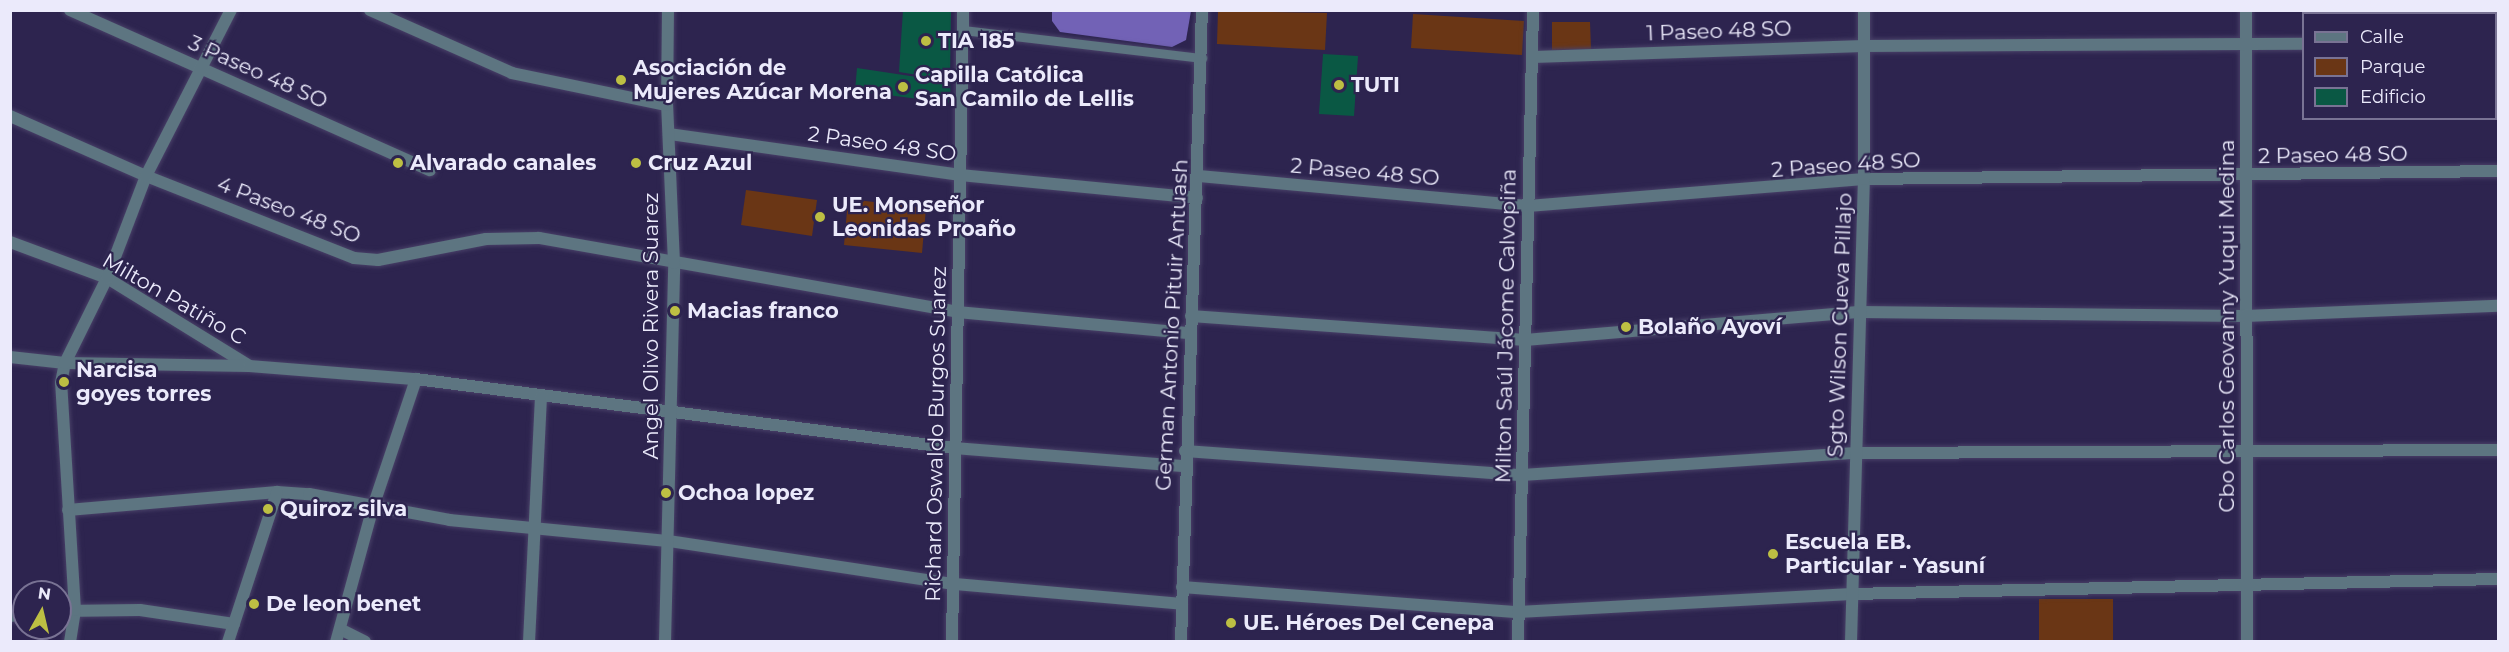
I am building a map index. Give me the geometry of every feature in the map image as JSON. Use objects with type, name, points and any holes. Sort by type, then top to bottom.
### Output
[{"type":"street","name":"3 Paseo 48 SO","points":[[70,10],[430,170]]},
{"type":"street","points":[[69,642],[75,610],[61,383],[65,363],[107,278],[146,176],[231,10]]},
{"type":"street","points":[[370,10],[521,76],[667,105]]},
{"type":"street","name":"Angel Olivo Rivera Suarez","points":[[665,642],[673,409],[674,263],[667,105],[668,10]]},
{"type":"street","name":"Richard Oswaldo Burgos Suarez","points":[[952,642],[955,584],[954,448],[963,10]]},
{"type":"street","name":"German Antonio Pituir Antuash","points":[[1181,642],[1185,451],[1199,176],[1202,10]]},
{"type":"street","name":"Milton Saúl Jácome Calvopiña","points":[[1518,642],[1533,10]]},
{"type":"street","name":"Sgto Wilson Cueva Pillajo","points":[[1851,642],[1864,179],[1864,10]]},
{"type":"street","name":"Cbo Carlos Geovanny Yuqui Medina","points":[[2246,10],[2247,642]]},
{"type":"street","name":"1 Paseo 48 SO","points":[[1533,57],[1864,46],[2302,44]]},
{"type":"street","name":"4 Paseo 48 SO","points":[[10,116],[146,176],[354,258],[378,260],[512,236],[957,312],[1190,333]]},
{"type":"street","name":"2 Paseo 48 SO","points":[[669,134],[960,175],[1197,198]]},
{"type":"street","name":"2 Paseo 48 SO","points":[[1199,176],[1528,206],[1864,179],[2246,177],[2499,171]]},
{"type":"street","name":"Milton Patiño C","points":[[10,242],[107,278],[249,366]]},
{"type":"street","points":[[1191,316],[1525,340],[1861,312],[2245,316],[2499,306]]},
{"type":"street","points":[[10,357],[65,363],[249,366],[416,379],[541,396],[673,409],[954,448],[1185,466]]},
{"type":"street","points":[[336,642],[373,507],[416,379]]},
{"type":"street","points":[[529,642],[541,396]]},
{"type":"street","points":[[1185,451],[1522,475],[1855,453],[2246,449],[2499,450]]},
{"type":"street","points":[[68,510],[277,492],[450,520],[669,542],[955,584],[1182,604]]},
{"type":"street","points":[[228,642],[277,492]]},
{"type":"street","points":[[1182,587],[1518,612],[1852,594],[2499,579]]},
{"type":"street","points":[[72,610],[140,610],[234,624]]},
{"type":"street","points":[[340,629],[365,642]]},
{"type":"lane","points":[[963,30],[1202,58]]},
{"type":"green space","points":[[1218,11],[1327,13],[1325,50],[1217,44]]},
{"type":"green space","points":[[1413,14],[1524,21],[1522,55],[1411,48]]},
{"type":"green space","points":[[1552,22],[1590,22],[1591,49],[1552,50]]},
{"type":"green space","points":[[746,190],[817,200],[812,236],[741,225]]},
{"type":"green space","points":[[848,199],[926,208],[922,253],[844,245]]},
{"type":"green space","points":[[2039,599],[2113,599],[2113,641],[2039,641]]},
{"type":"shaded area","points":[[1052,11],[1191,11],[1186,40],[1172,47],[1060,32],[1052,21]]},
{"type":"building","name":"TIA 185","points":[[903,10],[951,10],[950,80],[899,72]]},
{"type":"building","name":"TUTI","points":[[1323,54],[1358,56],[1354,116],[1319,114]]},
{"type":"building","name":"Capilla Católica San Camilo de Lellis","points":[[857,68],[950,82],[951,103],[855,91]]},
{"type":"place","name":"TIA 185","points":[[926,41]]},
{"type":"place","name":"Asociación de Mujeres Azúcar Morena","points":[[621,80]]},
{"type":"place","name":"TUTI","points":[[1339,85]]},
{"type":"place","name":"Capilla Católica San Camilo de Lellis","points":[[903,87]]},
{"type":"place","name":"Alvarado canales","points":[[398,163]]},
{"type":"place","name":"Cruz Azul","points":[[636,163]]},
{"type":"place","name":"UE. Monseñor Leonidas Proaño","points":[[820,217]]},
{"type":"place","name":"Macias franco","points":[[675,311]]},
{"type":"place","name":"Bolaño Ayoví","points":[[1626,327]]},
{"type":"place","name":"Narcisa goyes torres","points":[[64,382]]},
{"type":"place","name":"Ochoa lopez","points":[[666,493]]},
{"type":"place","name":"Quiroz silva","points":[[268,509]]},
{"type":"place","name":"Escuela EB. Particular - Yasuní","points":[[1773,554]]},
{"type":"place","name":"De leon benet","points":[[254,604]]},
{"type":"place","name":"UE. Héroes Del Cenepa","points":[[1231,623]]}]
